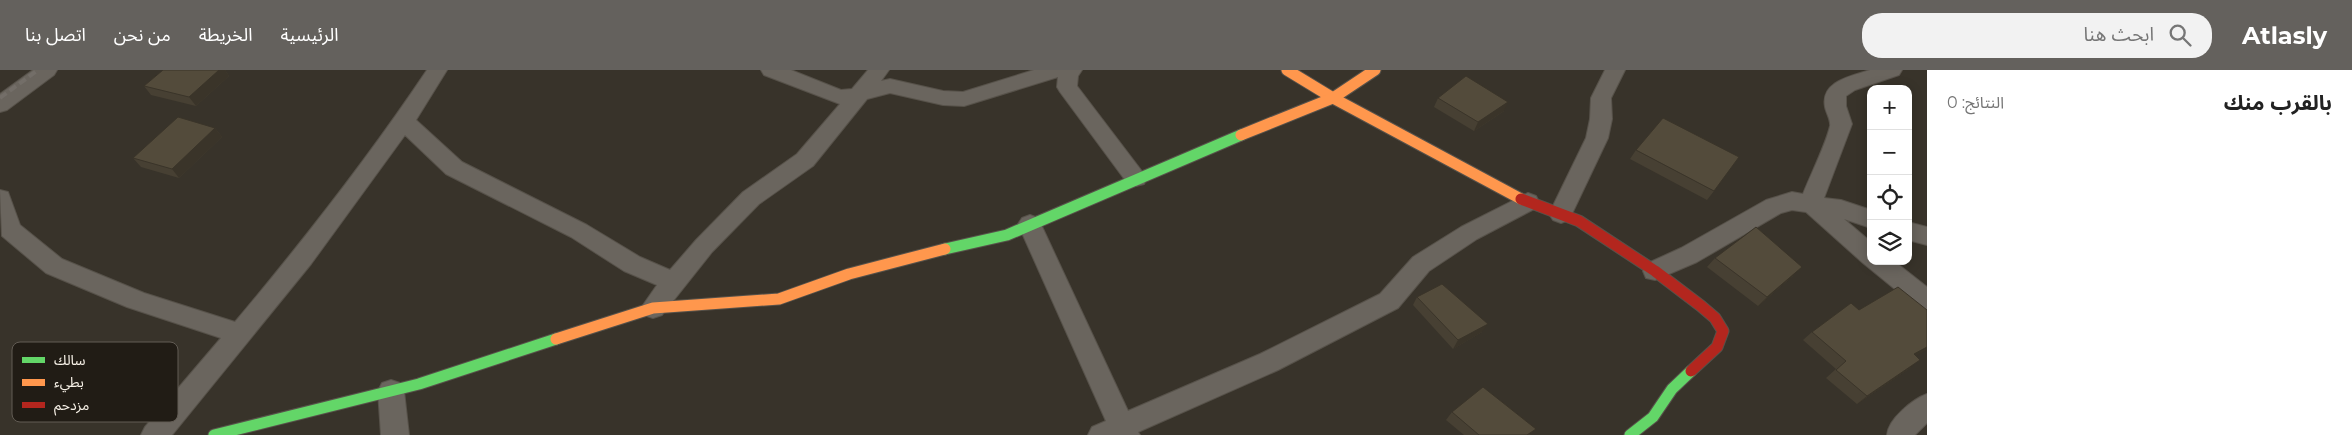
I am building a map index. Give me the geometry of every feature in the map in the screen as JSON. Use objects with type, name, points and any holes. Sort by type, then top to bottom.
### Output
[{"type":"street","points":[[0,105],[47,70]]},
{"type":"street","points":[[178,407],[239,334],[405,122],[437,70]]},
{"type":"street","points":[[771,70],[838,97],[858,95],[890,86],[943,98],[964,99],[1057,70]]},
{"type":"street","points":[[653,308],[704,246],[751,198],[805,160],[821,144],[858,95],[880,70]]},
{"type":"street","points":[[1072,70],[1068,75],[1067,87],[1112,149],[1136,178]]},
{"type":"street","points":[[1287,70],[1333,98],[1528,202],[1579,221],[1655,271],[1715,318],[1723,331],[1717,347],[1672,389],[1653,417],[1630,435]]},
{"type":"street","points":[[214,435],[391,391],[522,352],[653,308],[778,298],[849,274],[934,251],[1008,234],[1136,178],[1333,98],[1375,70]]},
{"type":"street","points":[[1561,214],[1597,138],[1601,119],[1601,98],[1615,70]]},
{"type":"street","points":[[1811,203],[1841,124],[1835,106],[1836,93],[1848,86],[1892,70]]},
{"type":"street","points":[[405,122],[454,168],[578,231],[632,264],[674,282]]},
{"type":"street","points":[[0,198],[10,230],[54,266],[136,300],[239,334]]},
{"type":"street","points":[[1655,271],[1689,255],[1774,206],[1792,201],[1840,209],[1867,218]]},
{"type":"street","points":[[1030,224],[1116,433],[1269,362],[1389,300],[1422,264],[1469,233],[1528,202]]},
{"type":"street","points":[[1811,203],[1867,252]]},
{"type":"street","points":[[1912,232],[1927,236]]},
{"type":"street","points":[[1882,265],[1927,301]]},
{"type":"street","points":[[391,391],[395,435]]},
{"type":"street","points":[[1900,435],[1901,431],[1927,405]]},
{"type":"street","points":[[155,435],[166,422]]},
{"type":"building","points":[[163,70],[219,70],[189,97],[144,86]]},
{"type":"building","points":[[1466,76],[1508,102],[1478,122],[1438,98]]},
{"type":"building","points":[[178,117],[215,128],[172,169],[133,158]]},
{"type":"building","points":[[1663,118],[1739,157],[1714,191],[1636,150]]},
{"type":"building","points":[[1756,227],[1802,267],[1767,297],[1715,258]]},
{"type":"building","points":[[1442,284],[1488,324],[1458,340],[1417,297]]},
{"type":"building","points":[[1898,287],[1927,310],[1927,347],[1914,354],[1920,360],[1867,396],[1836,370],[1846,361],[1812,332],[1851,303],[1859,310]]},
{"type":"building","points":[[1483,387],[1536,429],[1527,435],[1479,435],[1452,412]]},
{"type":"railway","points":[[0,98],[38,70]]},
{"type":"traffic: fast","points":[[945,249],[1007,235],[1241,135]]},
{"type":"traffic: fast","points":[[214,435],[419,384],[556,339]]},
{"type":"traffic: fast","points":[[1630,435],[1653,417],[1672,389],[1691,371]]},
{"type":"traffic: slow","points":[[1287,70],[1333,98],[1521,199]]},
{"type":"traffic: slow","points":[[1241,135],[1333,98],[1375,70]]},
{"type":"traffic: slow","points":[[556,339],[653,308],[779,299],[849,274],[945,249]]},
{"type":"traffic: jam","points":[[1521,199],[1579,221],[1655,271],[1715,318],[1723,331],[1717,347],[1691,371]]}]
